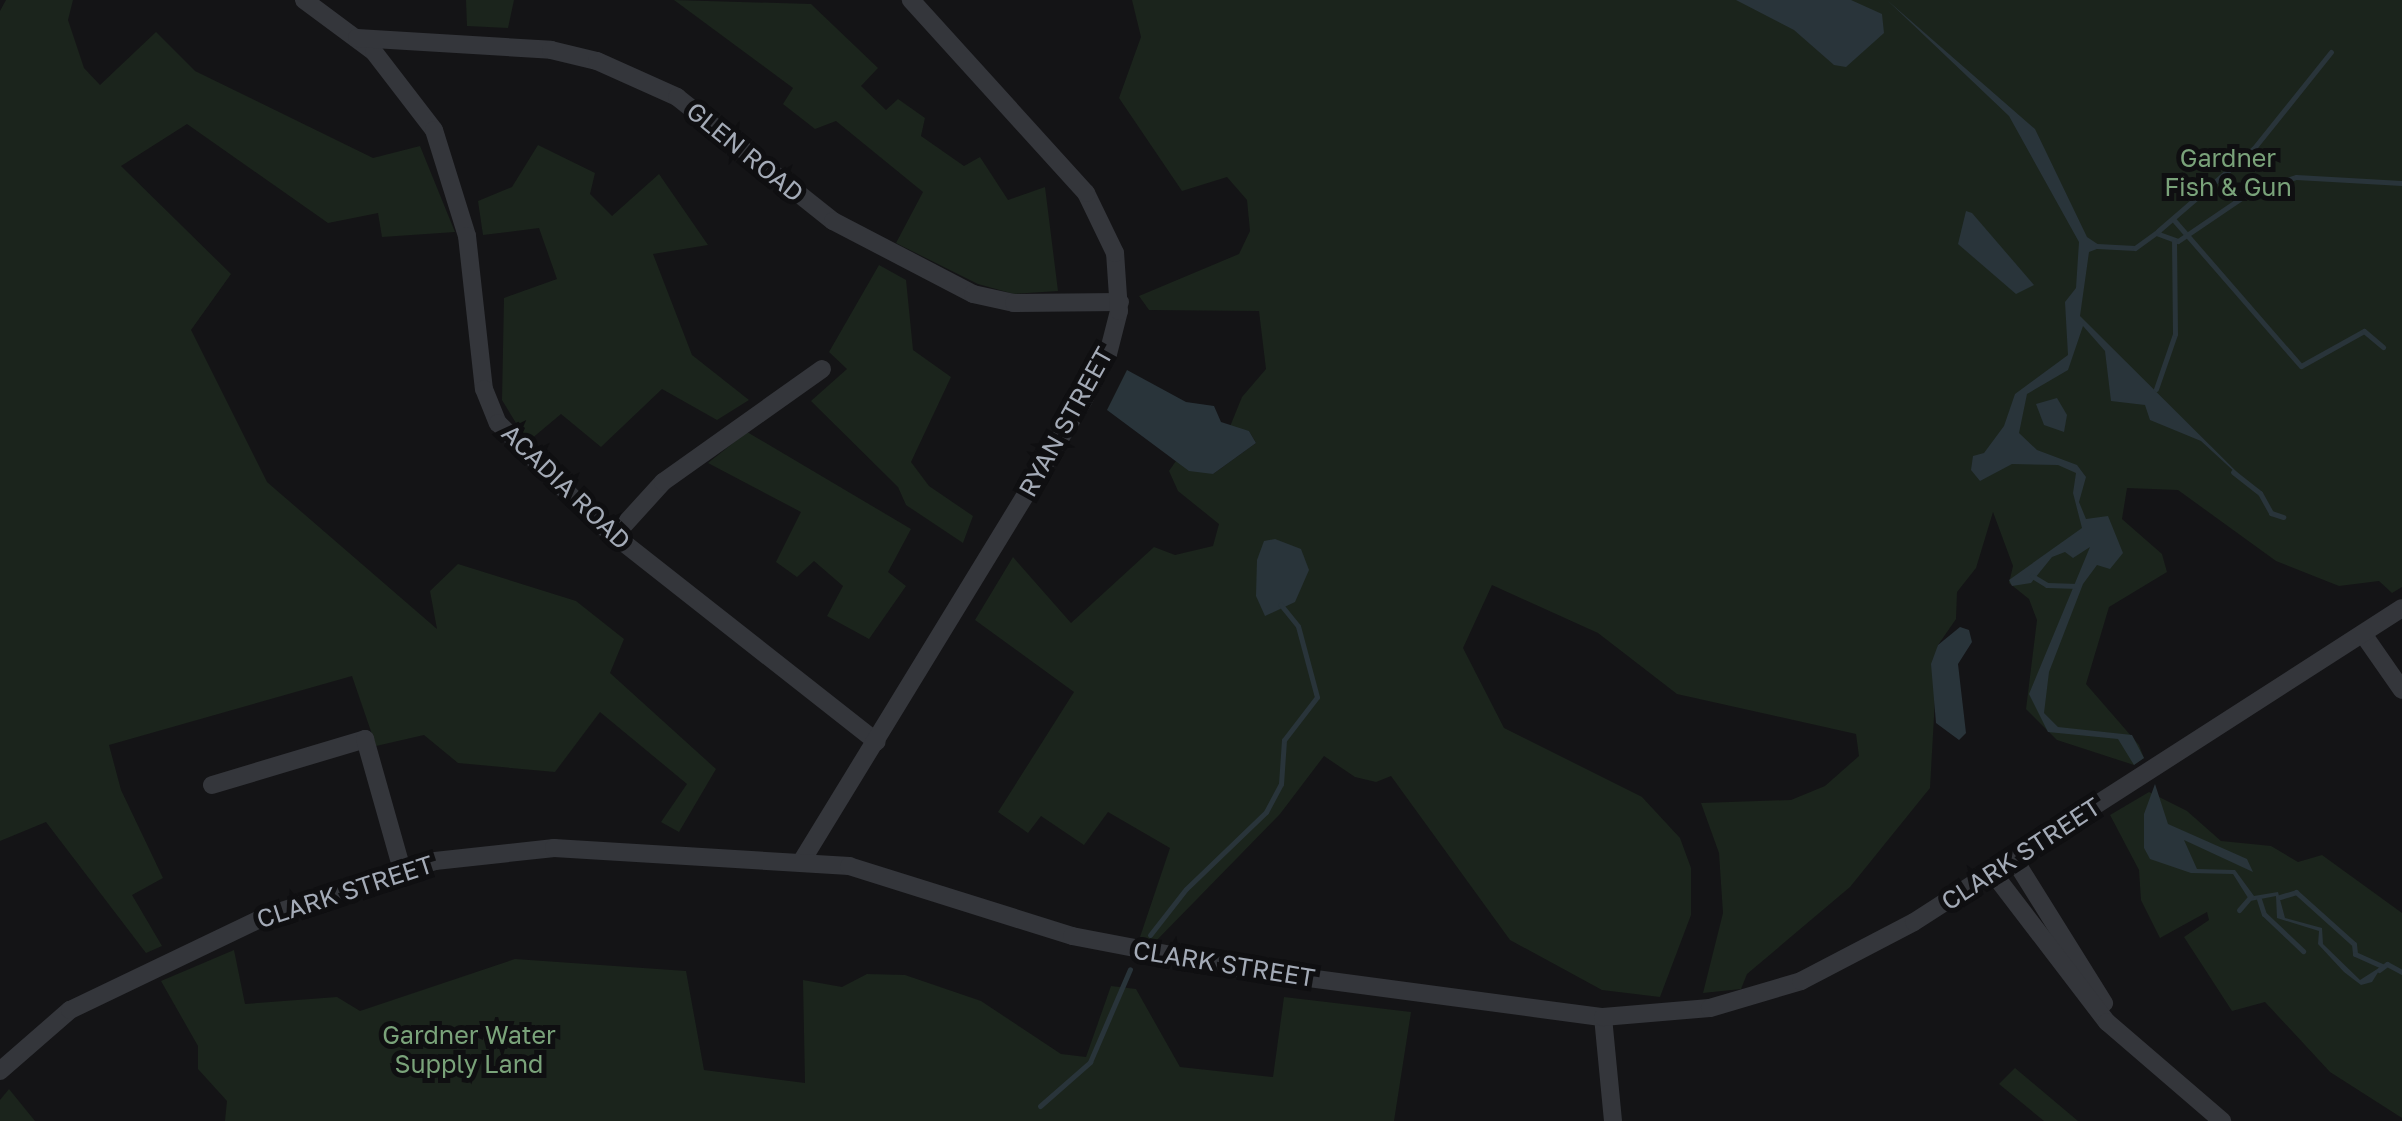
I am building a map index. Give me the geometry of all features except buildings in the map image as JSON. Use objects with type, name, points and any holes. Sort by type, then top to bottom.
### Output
[{"type":"street","name":"ACADIA ROAD","points":[[304,0],[357,38],[416,102],[446,161],[470,253],[484,389],[492,415],[614,536],[876,742]]},
{"type":"street","name":"RYAN STREET","points":[[803,859],[1100,370],[1120,302],[1115,253],[1086,193],[911,0]]},
{"type":"street","name":"GLEN ROAD","points":[[357,38],[534,48],[597,61],[677,97],[833,221],[973,294],[1014,303],[1120,302]]},
{"type":"street","points":[[614,536],[663,482],[721,436],[822,368]]},
{"type":"street","name":"CLARK STREET","points":[[0,1071],[46,1026],[102,992],[266,916],[402,870],[554,848],[803,859],[895,876],[1127,949],[1603,1017],[1710,1008],[1782,989],[1866,950],[2014,860],[2402,608]]},
{"type":"street","points":[[2363,634],[2402,690]]},
{"type":"street","points":[[212,786],[365,739],[402,870]]},
{"type":"street","points":[[2014,860],[2088,980],[2142,1052]]},
{"type":"street","points":[[1993,873],[2086,997],[2222,1121]]},
{"type":"street","points":[[1603,1017],[1614,1121]]},
{"type":"green space","points":[[6,0],[73,0],[68,20],[84,68],[100,85],[156,32],[195,71],[373,158],[420,146],[455,232],[382,237],[378,213],[328,223],[187,124],[121,166],[231,274],[191,330],[267,482],[437,629],[430,591],[458,564],[576,601],[624,639],[610,673],[716,769],[679,832],[661,822],[687,784],[600,712],[555,772],[458,763],[424,735],[376,746],[352,676],[109,745],[121,790],[163,878],[132,895],[162,946],[146,953],[46,822],[0,841],[0,11]]},
{"type":"green space","points":[[466,0],[514,0],[508,28],[467,26]]},
{"type":"green space","points":[[674,0],[811,4],[878,68],[861,86],[886,110],[898,99],[925,118],[921,136],[964,166],[980,157],[1008,200],[1045,187],[1058,291],[1014,294],[978,284],[896,243],[923,192],[836,121],[815,129],[783,104],[793,88]]},
{"type":"green space","name":"Gardner Fish & Gun","points":[[1132,0],[2402,0],[2402,587],[2392,593],[2379,581],[2339,586],[2276,561],[2178,490],[2127,488],[2122,519],[2162,554],[2167,572],[2109,607],[2086,684],[2139,745],[2144,758],[2134,765],[2057,740],[2026,709],[2037,620],[2029,599],[2009,583],[2013,566],[1993,512],[1976,568],[1957,592],[1956,619],[1938,645],[1930,788],[1850,887],[1747,974],[1741,989],[1703,993],[1723,913],[1719,853],[1701,803],[1791,800],[1825,786],[1859,756],[1856,734],[1677,694],[1598,633],[1492,585],[1463,648],[1504,728],[1642,797],[1680,838],[1691,868],[1691,915],[1660,997],[1602,990],[1510,940],[1391,776],[1376,782],[1355,777],[1324,756],[1280,814],[1156,941],[1140,937],[1170,848],[1108,812],[1084,845],[1041,816],[1028,833],[998,812],[1074,692],[975,620],[1013,557],[1071,623],[1154,547],[1175,555],[1213,546],[1219,524],[1178,491],[1169,471],[1176,461],[1213,474],[1256,443],[1249,431],[1229,429],[1242,397],[1266,369],[1259,311],[1149,310],[1139,296],[1239,254],[1250,231],[1247,200],[1227,177],[1182,191],[1119,98],[1141,37]]},
{"type":"green space","points":[[538,145],[595,173],[590,194],[612,216],[659,174],[708,245],[653,254],[692,355],[749,400],[717,420],[662,389],[601,447],[561,414],[530,440],[519,428],[502,400],[504,298],[557,279],[539,228],[483,235],[478,201],[512,187]]},
{"type":"green space","points":[[879,265],[906,280],[913,350],[951,377],[911,462],[929,486],[973,516],[963,543],[906,505],[898,487],[811,401],[847,369],[829,352]]},
{"type":"green space","points":[[747,432],[911,529],[888,572],[906,586],[869,639],[827,616],[843,586],[814,561],[797,577],[776,562],[801,512],[708,463]]},
{"type":"green space","points":[[2149,792],[2187,811],[2221,841],[2271,846],[2298,862],[2322,855],[2402,913],[2402,1118],[2330,1072],[2265,1002],[2232,1011],[2184,937],[2209,920],[2207,912],[2160,938],[2141,900],[2139,870],[2110,815]]},
{"type":"green space","name":"Gardner Water Supply Land","points":[[234,950],[245,1004],[337,997],[360,1011],[515,959],[686,971],[704,1070],[805,1083],[803,980],[842,987],[867,974],[905,975],[981,1001],[1061,1054],[1086,1057],[1111,986],[1136,989],[1180,1067],[1273,1077],[1284,997],[1411,1012],[1394,1121],[225,1121],[227,1101],[198,1069],[198,1046],[161,981]]},
{"type":"green space","points":[[2015,1068],[2078,1121],[2044,1121],[1999,1084]]},
{"type":"green space","points":[[9,1089],[35,1121],[0,1121],[0,1100]]},
{"type":"shaded area","points":[[1736,0],[1851,0],[1882,14],[1884,33],[1846,67],[1834,65],[1794,30]]},
{"type":"shaded area","points":[[1887,0],[2035,129],[2087,237],[2102,247],[2089,252],[2080,316],[2262,497],[2201,441],[2150,420],[2145,405],[2111,401],[2105,351],[2083,326],[2068,370],[2027,394],[2019,433],[2037,450],[2077,465],[2086,477],[2079,502],[2086,519],[2108,516],[2123,553],[2110,569],[2097,565],[2083,584],[2049,672],[2044,713],[2058,727],[2132,735],[2144,758],[2134,765],[2118,739],[2048,732],[2029,694],[2090,547],[2073,558],[2065,552],[2052,557],[2031,583],[2012,586],[2009,580],[2082,528],[2073,493],[2076,473],[2058,465],[2012,464],[1980,481],[1971,470],[1973,456],[1984,453],[2004,426],[2015,394],[2068,355],[2065,302],[2076,288],[2079,242],[2009,116]]},
{"type":"shaded area","points":[[1966,211],[1972,213],[2034,285],[2016,294],[1958,244]]},
{"type":"shaded area","points":[[1127,370],[1186,402],[1214,406],[1221,422],[1249,431],[1256,443],[1213,474],[1189,471],[1107,410]]},
{"type":"shaded area","points":[[2057,398],[2067,415],[2064,432],[2044,425],[2036,404]]},
{"type":"shaded area","points":[[1275,539],[1301,549],[1309,570],[1295,602],[1265,616],[1256,596],[1257,560],[1264,541]]},
{"type":"shaded area","points":[[1960,627],[1969,630],[1972,642],[1958,664],[1966,733],[1959,740],[1936,723],[1931,664],[1938,645]]},
{"type":"shaded area","points":[[2155,784],[2168,824],[2247,859],[2253,872],[2184,840],[2197,869],[2235,870],[2254,896],[2278,892],[2285,918],[2322,928],[2323,944],[2360,980],[2382,966],[2372,982],[2361,985],[2344,972],[2318,944],[2319,931],[2277,918],[2276,896],[2250,901],[2233,874],[2191,873],[2150,859],[2144,848],[2144,814]]},
{"type":"waterway","points":[[2097,246],[2135,248],[2158,231],[2254,148],[2331,52]]},
{"type":"waterway","points":[[2156,233],[2178,241],[2250,192],[2296,177],[2402,183]]},
{"type":"waterway","points":[[2173,219],[2301,366],[2364,331],[2383,347]]},
{"type":"waterway","points":[[2156,389],[2175,334],[2174,241]]},
{"type":"waterway","points":[[2233,472],[2260,493],[2271,513],[2283,517]]},
{"type":"waterway","points":[[2032,576],[2047,585],[2078,586]]},
{"type":"waterway","points":[[1150,935],[1186,889],[1266,812],[1281,784],[1284,740],[1317,697],[1298,626],[1280,604]]},
{"type":"waterway","points":[[2280,897],[2296,892],[2354,944],[2355,954],[2382,966]]},
{"type":"waterway","points":[[2239,910],[2251,896]]},
{"type":"waterway","points":[[2259,899],[2264,914],[2303,951]]},
{"type":"waterway","points":[[2379,970],[2387,964],[2402,972]]},
{"type":"waterway","points":[[1040,1106],[1090,1062],[1130,969]]}]
